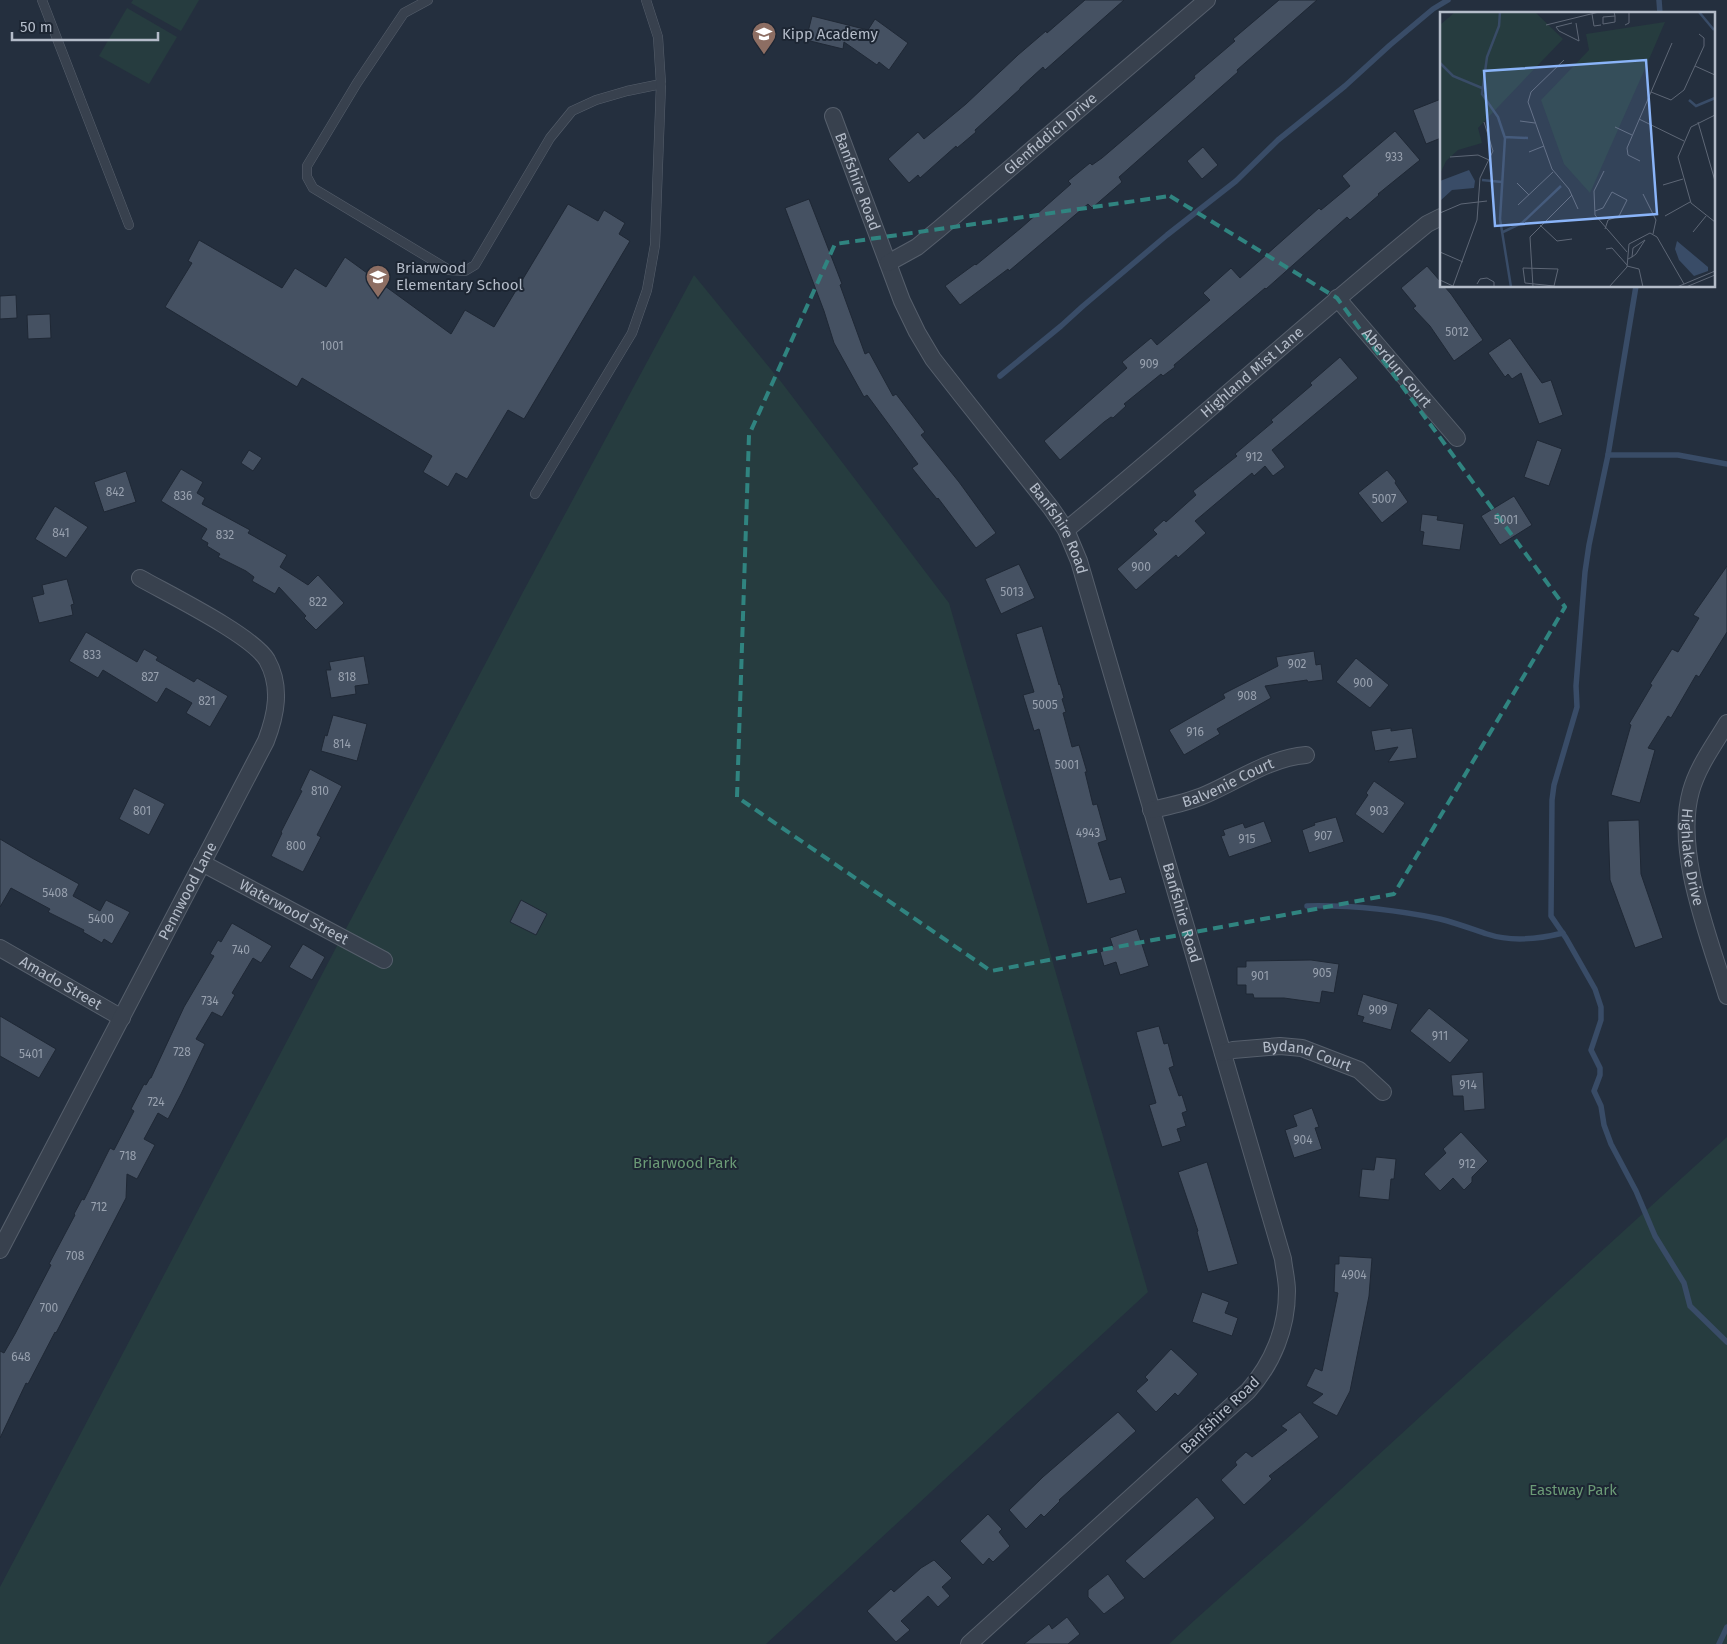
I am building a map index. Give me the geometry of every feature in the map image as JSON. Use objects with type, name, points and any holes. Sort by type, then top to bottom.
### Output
[{"type":"street","name":"Glenfiddich Drive","points":[[888,263],[917,247],[939,229],[1207,0]]},
{"type":"street","name":"Banfshire Road","points":[[834,116],[902,301],[917,332],[933,359],[1051,508],[1066,530],[1079,561],[1283,1259],[1287,1289],[1282,1329],[1274,1352],[1260,1378],[969,1644]]},
{"type":"street","name":"Highland Mist Lane","points":[[1066,530],[1338,298],[1427,224],[1440,218]]},
{"type":"street","name":"Aberdun Court","points":[[1338,298],[1457,438]]},
{"type":"street","name":"Pennwood Lane","points":[[0,1250],[266,741],[276,709],[275,683],[268,662],[261,652],[231,630],[140,578]]},
{"type":"street","name":"Highlake Drive","points":[[1727,723],[1702,763],[1691,791],[1685,827],[1687,854],[1701,912],[1727,996]]},
{"type":"street","name":"Balvenie Court","points":[[1151,810],[1185,802],[1206,794],[1274,762],[1306,755]]},
{"type":"street","name":"Waterwood Street","points":[[202,863],[384,960]]},
{"type":"street","name":"Amado Street","points":[[0,948],[122,1018]]},
{"type":"street","name":"Bydand Court","points":[[1223,1053],[1234,1050],[1280,1046],[1302,1048],[1359,1070],[1383,1092]]},
{"type":"lane","points":[[42,0],[129,225]]},
{"type":"lane","points":[[428,0],[404,13],[384,40],[307,166],[308,177],[313,188],[449,270],[465,272],[475,265],[550,138],[572,111],[596,100],[661,84]]},
{"type":"lane","points":[[535,494],[632,333],[647,290],[655,246],[661,84],[658,37],[646,0]]},
{"type":"highlighted area","points":[[1170,196],[1337,298],[1565,607],[1394,894],[991,971],[737,797],[749,435],[835,244]]},
{"type":"green space","points":[[133,0],[199,0],[181,31],[131,3]]},
{"type":"green space","points":[[127,8],[177,37],[149,84],[99,56]]},
{"type":"green space","name":"Briarwood Park","points":[[694,275],[782,383],[949,603],[1148,1292],[766,1644],[0,1644],[0,1587],[523,592]]},
{"type":"green space","name":"Eastway Park","points":[[1727,1137],[1727,1644],[1169,1644],[1317,1511]]},
{"type":"building","points":[[1085,0],[1124,0],[1045,70],[1043,67],[975,130],[976,132],[957,148],[956,146],[920,178],[918,175],[909,183],[888,159],[918,132],[924,139],[966,104],[1018,55]]},
{"type":"building","points":[[1279,0],[1317,0],[1119,177],[1122,182],[1092,208],[1088,204],[1009,271],[1008,269],[960,305],[945,286],[976,265],[1021,228],[1071,184],[1068,181],[1090,163],[1092,165],[1102,158],[1157,111],[1235,41],[1233,39]]},
{"type":"building","points":[[812,16],[868,30],[875,19],[908,43],[889,70],[879,62],[877,65],[844,42],[843,49],[806,40]]},
{"type":"building","points":[[1440,99],[1440,138],[1426,144],[1413,110]]},
{"type":"building","points":[[1395,131],[1420,160],[1378,194],[1350,220],[1347,217],[1266,289],[1174,365],[1175,367],[1163,376],[1161,374],[1124,404],[1126,406],[1113,418],[1111,417],[1104,422],[1060,460],[1044,441],[1127,368],[1122,362],[1151,338],[1157,345],[1210,300],[1203,293],[1231,268],[1240,278],[1319,208],[1321,210],[1350,186],[1342,176]]},
{"type":"building","points":[[1203,147],[1218,165],[1202,179],[1187,161]]},
{"type":"building","points":[[809,199],[842,284],[840,285],[865,354],[869,352],[893,396],[896,394],[925,432],[921,435],[959,482],[996,533],[976,548],[938,498],[912,468],[918,464],[867,395],[864,397],[834,343],[824,311],[785,208]]},
{"type":"building","points":[[568,204],[598,221],[604,210],[625,223],[619,234],[630,241],[524,419],[508,410],[467,479],[456,473],[448,487],[423,472],[432,456],[302,378],[297,387],[165,307],[192,263],[188,261],[199,240],[282,288],[295,268],[326,287],[345,257],[451,334],[465,310],[494,327]]},
{"type":"building","points":[[1427,266],[1440,281],[1440,288],[1446,288],[1451,294],[1483,340],[1454,361],[1430,326],[1413,308],[1416,306],[1401,288]]},
{"type":"building","points":[[16,295],[17,318],[0,319],[0,296]]},
{"type":"building","points":[[50,314],[51,338],[28,339],[27,315]]},
{"type":"building","points":[[1510,338],[1542,383],[1551,380],[1563,415],[1539,424],[1521,373],[1512,379],[1508,374],[1505,377],[1488,353]]},
{"type":"building","points":[[1340,357],[1358,378],[1272,450],[1285,467],[1273,476],[1265,466],[1254,476],[1252,473],[1195,521],[1206,533],[1178,558],[1176,555],[1136,590],[1117,569],[1157,534],[1153,530],[1164,520],[1166,522],[1196,495],[1193,491],[1237,456],[1235,454],[1273,422],[1271,420],[1312,385],[1310,383]]},
{"type":"building","points":[[1537,440],[1562,449],[1549,486],[1524,477]]},
{"type":"building","points":[[249,450],[262,458],[253,471],[241,463]]},
{"type":"building","points":[[181,469],[203,482],[197,493],[205,498],[202,504],[250,530],[248,533],[287,555],[280,567],[308,585],[318,575],[344,603],[316,630],[304,618],[306,616],[279,587],[275,594],[252,581],[254,577],[246,571],[218,557],[220,554],[207,546],[208,543],[201,539],[207,529],[161,501]]},
{"type":"building","points":[[1387,470],[1408,502],[1382,523],[1358,493]]},
{"type":"building","points":[[126,471],[136,502],[104,512],[94,482]]},
{"type":"building","points":[[1514,496],[1532,525],[1500,545],[1481,516]]},
{"type":"building","points":[[55,506],[88,527],[66,558],[35,539]]},
{"type":"building","points":[[1422,514],[1438,516],[1437,520],[1464,524],[1460,550],[1422,545],[1424,532],[1420,531]]},
{"type":"building","points":[[1019,564],[1035,598],[1001,614],[985,579]]},
{"type":"building","points":[[1727,566],[1727,632],[1699,677],[1696,675],[1671,718],[1668,716],[1648,748],[1655,750],[1640,803],[1611,795],[1631,725],[1629,724],[1652,685],[1650,684],[1672,649],[1678,652],[1699,618],[1693,615]]},
{"type":"building","points":[[67,579],[74,604],[71,605],[73,615],[39,623],[32,597],[44,594],[42,585]]},
{"type":"building","points":[[1042,626],[1064,698],[1062,699],[1066,712],[1063,713],[1072,747],[1079,745],[1087,772],[1085,772],[1093,805],[1097,804],[1107,840],[1098,843],[1110,880],[1121,877],[1126,893],[1087,904],[1039,729],[1034,731],[1023,695],[1034,692],[1016,634]]},
{"type":"building","points":[[86,632],[137,662],[144,649],[158,657],[156,660],[194,682],[197,678],[228,696],[210,727],[186,713],[192,703],[166,688],[157,703],[103,670],[98,678],[69,661]]},
{"type":"building","points":[[1314,651],[1316,665],[1321,664],[1323,680],[1308,682],[1307,680],[1265,686],[1271,698],[1217,729],[1220,734],[1184,755],[1169,730],[1225,698],[1223,694],[1278,666],[1276,657]]},
{"type":"building","points":[[364,656],[369,684],[355,686],[356,694],[331,698],[326,670],[331,670],[329,662]]},
{"type":"building","points":[[1356,658],[1389,685],[1370,708],[1336,682]]},
{"type":"building","points":[[333,715],[367,724],[357,761],[321,751]]},
{"type":"building","points":[[1391,728],[1391,731],[1412,728],[1417,758],[1388,762],[1398,747],[1375,751],[1371,731]]},
{"type":"building","points":[[310,769],[342,786],[317,835],[321,837],[303,872],[271,856],[302,791],[300,790]]},
{"type":"building","points":[[1374,781],[1405,803],[1383,834],[1355,814],[1368,795],[1366,793]]},
{"type":"building","points":[[134,788],[165,804],[149,835],[119,819]]},
{"type":"building","points":[[1336,817],[1344,842],[1309,853],[1302,830],[1315,825],[1314,823]]},
{"type":"building","points":[[1639,820],[1641,874],[1663,938],[1635,948],[1610,880],[1608,821]]},
{"type":"building","points":[[1264,821],[1272,842],[1229,857],[1221,836],[1225,835],[1223,830],[1243,823],[1245,828]]},
{"type":"building","points":[[0,839],[79,884],[73,896],[100,911],[106,900],[130,912],[112,944],[104,939],[102,943],[83,932],[84,930],[48,912],[50,909],[11,888],[0,907]]},
{"type":"building","points":[[521,900],[547,914],[536,935],[510,922]]},
{"type":"building","points":[[232,923],[272,946],[261,963],[253,958],[232,993],[235,995],[222,1017],[212,1012],[196,1039],[205,1044],[181,1094],[168,1119],[158,1113],[144,1139],[155,1145],[137,1179],[127,1174],[126,1198],[56,1333],[28,1384],[26,1383],[0,1438],[0,1351],[4,1353],[15,1334],[51,1265],[49,1264],[74,1214],[82,1199],[84,1200],[110,1148],[114,1150],[134,1111],[131,1109],[144,1084],[146,1085],[151,1078],[184,1007],[214,956],[210,954],[218,940],[221,942]]},
{"type":"building","points":[[1137,929],[1149,966],[1120,975],[1116,962],[1104,966],[1100,952],[1113,947],[1110,938]]},
{"type":"building","points":[[303,944],[325,957],[312,980],[289,967]]},
{"type":"building","points":[[1311,960],[1339,964],[1334,993],[1322,991],[1320,1003],[1284,998],[1254,998],[1253,994],[1246,994],[1246,985],[1237,985],[1237,967],[1246,967],[1246,961]]},
{"type":"building","points":[[1363,994],[1398,1004],[1391,1030],[1362,1022],[1364,1017],[1357,1015]]},
{"type":"building","points":[[1429,1008],[1469,1040],[1450,1063],[1410,1031]]},
{"type":"building","points":[[0,1016],[56,1049],[39,1078],[0,1056]]},
{"type":"building","points":[[1159,1026],[1164,1044],[1168,1043],[1174,1066],[1169,1068],[1179,1096],[1182,1095],[1187,1111],[1182,1113],[1186,1126],[1177,1129],[1181,1141],[1162,1147],[1149,1105],[1156,1103],[1136,1032]]},
{"type":"building","points":[[1483,1072],[1485,1109],[1464,1111],[1463,1096],[1453,1096],[1451,1075]]},
{"type":"building","points":[[1312,1108],[1319,1127],[1315,1128],[1322,1149],[1294,1158],[1285,1130],[1297,1126],[1293,1115]]},
{"type":"building","points":[[1461,1132],[1488,1161],[1472,1177],[1472,1182],[1464,1190],[1453,1178],[1440,1191],[1424,1174],[1446,1153],[1443,1149]]},
{"type":"building","points":[[1376,1157],[1396,1159],[1394,1179],[1391,1179],[1389,1200],[1359,1197],[1362,1169],[1374,1170]]},
{"type":"building","points":[[1207,1162],[1238,1264],[1208,1272],[1198,1231],[1178,1172]]},
{"type":"building","points":[[1339,1256],[1372,1258],[1369,1296],[1350,1391],[1337,1416],[1312,1403],[1323,1394],[1306,1386],[1315,1368],[1322,1371],[1338,1293],[1334,1292],[1335,1264],[1339,1264]]},
{"type":"building","points":[[1202,1292],[1229,1302],[1225,1313],[1238,1318],[1232,1336],[1192,1322]]},
{"type":"building","points":[[1171,1349],[1198,1374],[1178,1396],[1175,1393],[1156,1412],[1136,1391],[1148,1380],[1145,1377]]},
{"type":"building","points":[[1118,1412],[1136,1431],[1059,1500],[1044,1517],[1041,1514],[1026,1529],[1009,1510],[1043,1477]]},
{"type":"building","points":[[1300,1412],[1319,1437],[1269,1476],[1272,1479],[1244,1505],[1221,1480],[1237,1465],[1235,1462],[1246,1452],[1252,1457],[1287,1430],[1281,1426]]},
{"type":"building","points":[[1197,1497],[1215,1518],[1144,1579],[1125,1561]]},
{"type":"building","points":[[988,1514],[1002,1529],[999,1532],[1010,1546],[993,1562],[989,1558],[983,1565],[960,1541]]},
{"type":"building","points":[[934,1560],[952,1578],[942,1587],[950,1596],[938,1607],[928,1596],[901,1621],[910,1630],[896,1642],[867,1611],[891,1589],[894,1592],[921,1568]]},
{"type":"building","points":[[1108,1574],[1125,1598],[1104,1614],[1088,1597],[1088,1590]]},
{"type":"building","points":[[1067,1617],[1080,1634],[1068,1644],[1024,1644],[1049,1624],[1052,1629]]},
{"type":"waterway","points":[[1000,376],[1167,235],[1236,181],[1278,140],[1345,86],[1390,45],[1433,9],[1448,0]]},
{"type":"waterway","points":[[1659,0],[1660,12]]},
{"type":"waterway","points":[[1636,288],[1608,455],[1585,572],[1576,686],[1577,707],[1554,785],[1552,800],[1551,916],[1595,989],[1601,1007],[1601,1020],[1591,1050],[1600,1068],[1600,1075],[1594,1091],[1601,1106],[1604,1125],[1611,1144],[1636,1191],[1655,1236],[1684,1283],[1690,1306],[1727,1342]]},
{"type":"waterway","points":[[1608,455],[1678,455],[1727,464]]},
{"type":"waterway","points":[[1307,906],[1357,907],[1407,913],[1440,919],[1487,934],[1515,939],[1544,937],[1563,933]]},
{"type":"waterway","points":[[1719,1644],[1727,1627]]},
{"type":"place","name":"Kipp Academy","points":[[764,55]]},
{"type":"place","name":"Briarwood Elementary School","points":[[378,298]]}]
